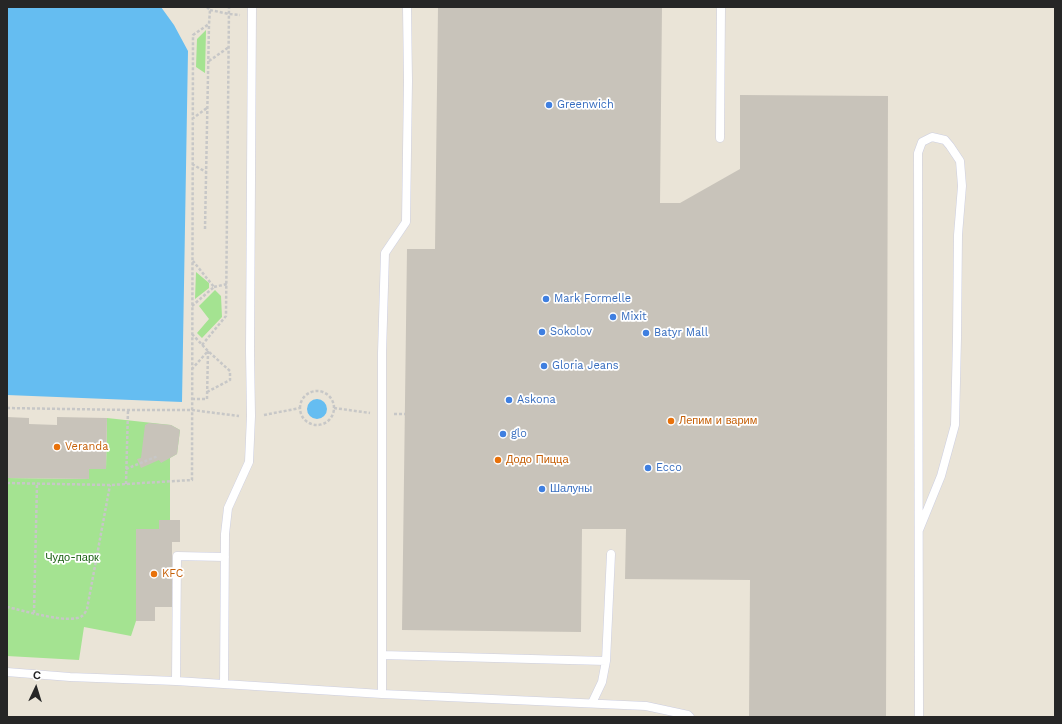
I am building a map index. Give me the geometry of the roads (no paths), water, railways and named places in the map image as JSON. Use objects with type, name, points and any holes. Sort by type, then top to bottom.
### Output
[{"type":"lane","points":[[382,694],[382,353],[385,253],[406,222],[407,7]]},
{"type":"lane","points":[[720,138],[721,7]]},
{"type":"lane","points":[[224,684],[225,534],[228,508],[249,462],[251,416],[252,11]]},
{"type":"lane","points":[[919,530],[941,476],[955,425],[958,235],[962,186],[960,161],[954,151],[945,140],[932,137],[922,142],[918,153],[919,717]]},
{"type":"lane","points":[[592,703],[602,682],[606,661],[611,554]]},
{"type":"lane","points":[[176,681],[176,556],[225,557]]},
{"type":"lane","points":[[382,655],[606,661]]},
{"type":"lane","points":[[7,672],[70,677],[176,681],[382,694],[646,706],[688,715],[690,717]]},
{"type":"water","points":[[7,7],[161,7],[174,25],[188,51],[182,402],[7,395]]},
{"type":"water","points":[[313,399],[321,399],[327,405],[327,413],[321,419],[313,419],[307,413],[307,405]]},
{"type":"place","name":"Greenwich","points":[[549,105]]},
{"type":"place","name":"Mark Formelle","points":[[546,299]]},
{"type":"place","name":"Mixit","points":[[613,317]]},
{"type":"place","name":"Sokolov","points":[[542,332]]},
{"type":"place","name":"Batyr Mall","points":[[646,333]]},
{"type":"place","name":"Gloria Jeans","points":[[544,366]]},
{"type":"place","name":"Askona","points":[[509,400]]},
{"type":"place","name":"Лепим и варим","points":[[671,421]]},
{"type":"place","name":"glo","points":[[503,434]]},
{"type":"place","name":"Veranda","points":[[57,447]]},
{"type":"place","name":"Додо Пицца","points":[[498,460]]},
{"type":"place","name":"Ecco","points":[[648,468]]},
{"type":"place","name":"Шалуны","points":[[542,489]]},
{"type":"place","name":"KFC","points":[[154,574]]},
{"type":"park label","name":"Чудо-парк","points":[[72,558]]}]
